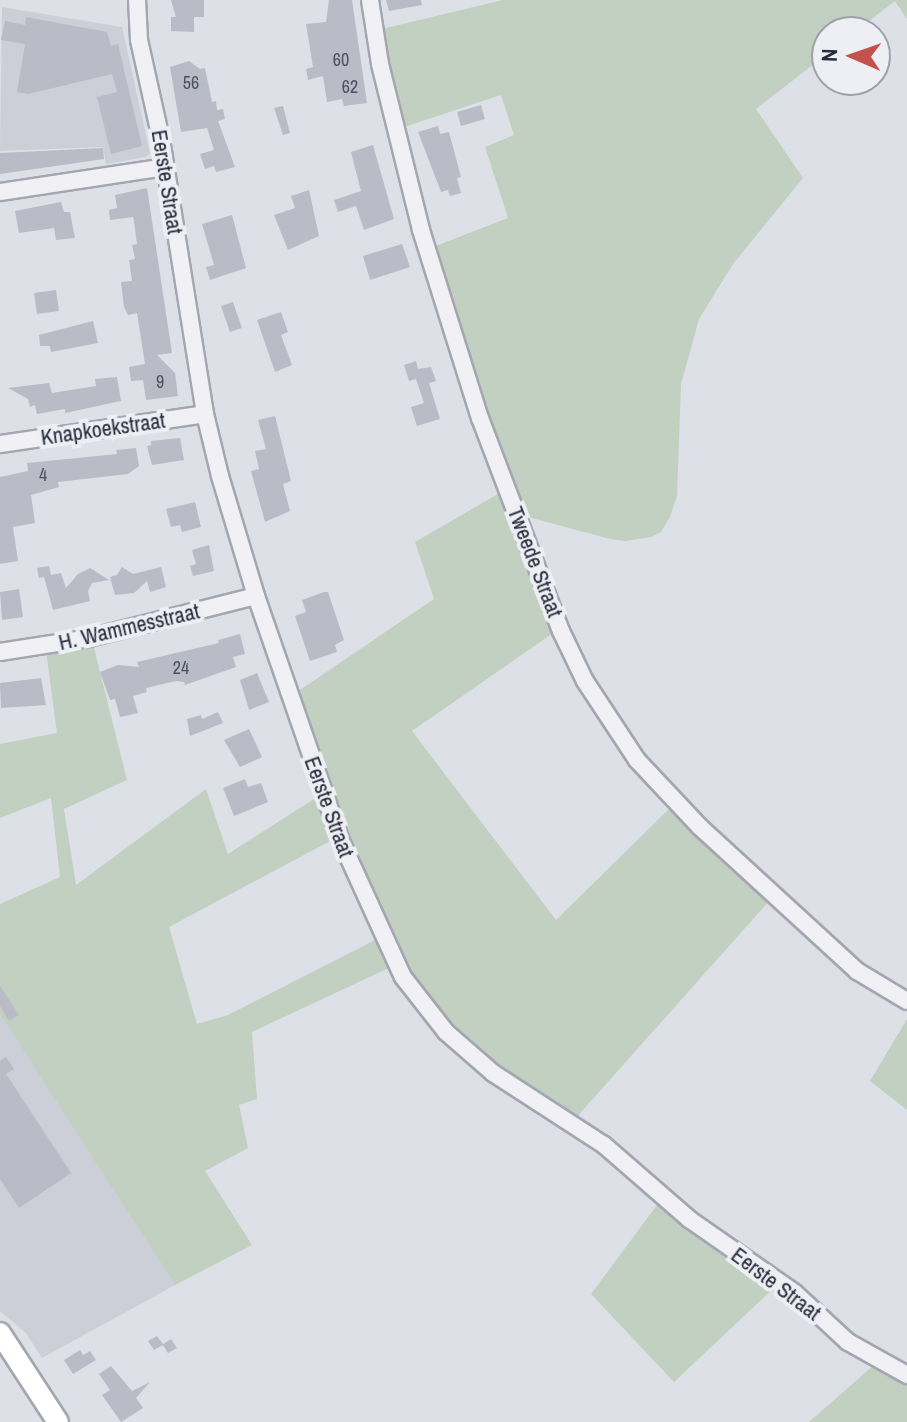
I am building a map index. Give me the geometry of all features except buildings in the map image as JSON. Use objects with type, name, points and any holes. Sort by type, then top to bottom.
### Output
[{"type":"main road","points":[[0,1333],[58,1422]]},
{"type":"street","name":"Eerste Straat","points":[[137,0],[139,40],[165,167],[205,414],[256,596],[341,841],[403,977],[446,1032],[493,1073],[604,1145],[709,1234],[795,1293],[848,1342],[907,1375]]},
{"type":"street","name":"Tweede Straat","points":[[370,0],[380,64],[421,230],[471,389],[561,631],[585,681],[637,760],[700,827],[857,971],[907,1001]]},
{"type":"street","points":[[0,192],[165,167]]},
{"type":"street","name":"Knapkoekstraat","points":[[0,444],[205,414]]},
{"type":"street","name":"H. Wammesstraat","points":[[0,652],[112,633],[256,596]]},
{"type":"shaded area","points":[[2,7],[122,27],[150,153],[146,157],[106,164],[103,147],[0,151]]},
{"type":"shaded area","points":[[0,1014],[121,1198],[176,1174],[130,1215],[175,1285],[42,1358],[26,1333],[0,1311]]},
{"type":"green space","points":[[503,0],[907,0],[907,19],[895,1],[876,16],[811,16],[811,66],[756,109],[803,178],[733,264],[699,319],[681,384],[677,496],[661,532],[626,541],[521,515],[433,247],[508,218],[485,147],[514,135],[501,95],[404,127],[382,29]]},
{"type":"green space","points":[[503,491],[556,631],[412,731],[556,920],[672,806],[770,900],[575,1119],[517,1084],[424,1001],[385,935],[294,694],[434,599],[415,542]]},
{"type":"green space","points":[[93,644],[127,780],[64,809],[76,885],[206,789],[228,854],[317,797],[332,840],[169,927],[197,1024],[228,1015],[379,938],[393,966],[252,1032],[257,1099],[239,1105],[248,1148],[205,1171],[252,1245],[175,1285],[0,1014],[0,904],[60,877],[51,798],[0,818],[0,744],[57,733],[46,651]]},
{"type":"green space","points":[[907,1019],[907,1110],[870,1081]]},
{"type":"green space","points":[[660,1201],[777,1285],[674,1382],[591,1294]]},
{"type":"green space","points":[[874,1365],[907,1378],[907,1422],[809,1422]]}]
